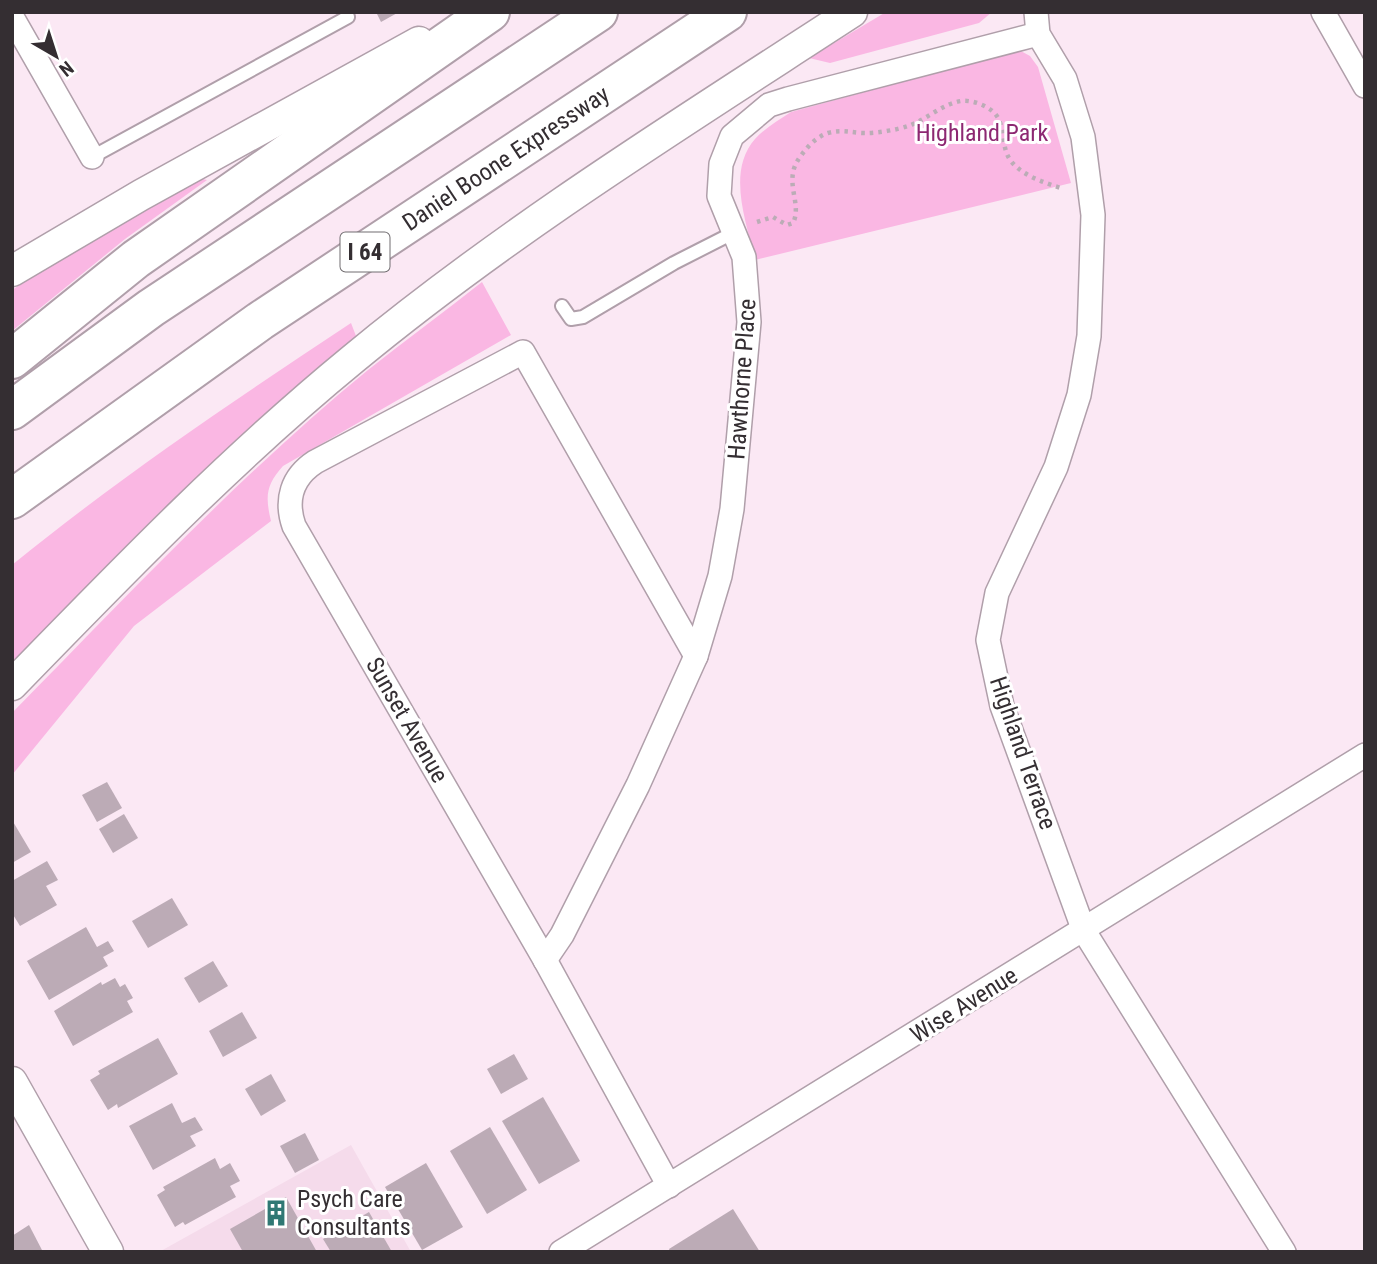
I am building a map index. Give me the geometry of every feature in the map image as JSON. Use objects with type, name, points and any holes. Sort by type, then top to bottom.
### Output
[{"type":"highway","points":[[12,359],[146,251],[490,12]]},
{"type":"highway","points":[[12,410],[151,308],[598,12]]},
{"type":"highway","name":"Daniel Boone Expressway","points":[[12,499],[260,321],[727,13]]},
{"type":"street","points":[[12,271],[141,195],[471,12]]},
{"type":"street","points":[[12,685],[179,513],[353,358],[485,258],[852,12]]},
{"type":"street","points":[[1323,12],[1365,86]]},
{"type":"street","points":[[12,17],[92,157]]},
{"type":"street","name":"Hawthorne Place","points":[[545,960],[562,934],[638,785],[696,656],[728,545],[750,322],[748,276],[744,257],[719,196],[719,177],[725,149],[732,136],[769,106],[1037,23]]},
{"type":"street","name":"Highland Terrace","points":[[1037,23],[1065,79],[1083,137],[1093,215],[1089,336],[1079,395],[1056,467],[997,593],[988,640],[1002,706],[1084,931],[1284,1252]]},
{"type":"street","name":"Sunset Avenue","points":[[668,1186],[545,960],[294,526],[289,503],[297,478],[315,462],[523,352],[696,656]]},
{"type":"street","name":"Wise Avenue","points":[[561,1252],[1365,755]]},
{"type":"street","points":[[12,1082],[103,1250]]},
{"type":"lane","points":[[92,157],[348,16],[346,12]]},
{"type":"lane","points":[[562,306],[571,319],[583,317],[733,233]]},
{"type":"path","points":[[733,233],[773,217],[787,225],[793,223],[796,217],[790,180],[797,160],[811,143],[827,134],[845,130],[867,133],[905,127],[960,101],[983,105],[1000,118],[1007,154],[1013,163],[1044,183],[1072,191]]},
{"type":"shaded area","points":[[351,1145],[411,1252],[159,1252]]},
{"type":"green space","points":[[886,12],[992,12],[979,23],[830,63],[809,58]]},
{"type":"green space","name":"Highland Park","points":[[1019,50],[1030,56],[1038,67],[1071,183],[755,260],[744,214],[740,182],[746,152],[763,131],[791,112]]},
{"type":"green space","points":[[198,178],[207,180],[125,239],[12,331],[12,290],[75,248]]},
{"type":"green space","points":[[482,282],[511,335],[283,466],[268,491],[271,521],[134,626],[12,775],[12,713],[275,451],[368,370]]},
{"type":"green space","points":[[351,323],[356,336],[158,514],[12,663],[12,565],[136,470]]},
{"type":"building","points":[[376,12],[399,12],[381,22]]},
{"type":"building","points":[[107,782],[122,808],[97,822],[82,795]]},
{"type":"building","points":[[124,814],[138,838],[113,853],[99,829]]},
{"type":"building","points":[[12,820],[31,852],[12,863]]},
{"type":"building","points":[[47,861],[58,880],[46,886],[57,905],[20,926],[12,913],[12,881]]},
{"type":"building","points":[[172,898],[188,925],[148,948],[132,921]]},
{"type":"building","points":[[86,927],[97,947],[108,941],[114,951],[103,957],[108,966],[49,1000],[27,961]]},
{"type":"building","points":[[213,961],[228,986],[199,1003],[184,978]]},
{"type":"building","points":[[115,978],[120,987],[125,984],[133,998],[127,1001],[133,1012],[73,1046],[54,1011],[101,982],[102,985]]},
{"type":"building","points":[[242,1012],[257,1038],[223,1057],[209,1031]]},
{"type":"building","points":[[158,1038],[178,1074],[118,1108],[117,1104],[108,1110],[90,1080],[100,1074],[98,1071]]},
{"type":"building","points":[[514,1054],[528,1079],[501,1094],[487,1069]]},
{"type":"building","points":[[271,1074],[286,1101],[261,1116],[245,1089]]},
{"type":"building","points":[[543,1097],[580,1161],[539,1184],[502,1121]]},
{"type":"building","points":[[172,1103],[182,1123],[195,1117],[203,1130],[190,1136],[196,1146],[153,1170],[129,1126]]},
{"type":"building","points":[[490,1127],[527,1190],[487,1214],[450,1151]]},
{"type":"building","points":[[305,1133],[319,1160],[295,1173],[280,1146]]},
{"type":"building","points":[[215,1158],[220,1169],[230,1163],[240,1181],[230,1186],[236,1197],[185,1225],[183,1222],[175,1227],[157,1195],[165,1190],[163,1187]]},
{"type":"building","points":[[426,1163],[463,1227],[422,1250],[385,1187]]},
{"type":"building","name":"Psych Care Consultants","points":[[286,1197],[317,1252],[243,1252],[230,1229]]},
{"type":"building","points":[[733,1209],[760,1252],[670,1252],[669,1249]]},
{"type":"building","points":[[369,1212],[392,1252],[331,1252],[323,1239]]},
{"type":"building","points":[[29,1225],[43,1252],[12,1252],[12,1236]]},
{"type":"place","name":"Psych Care Consultants","points":[[276,1213]]}]
